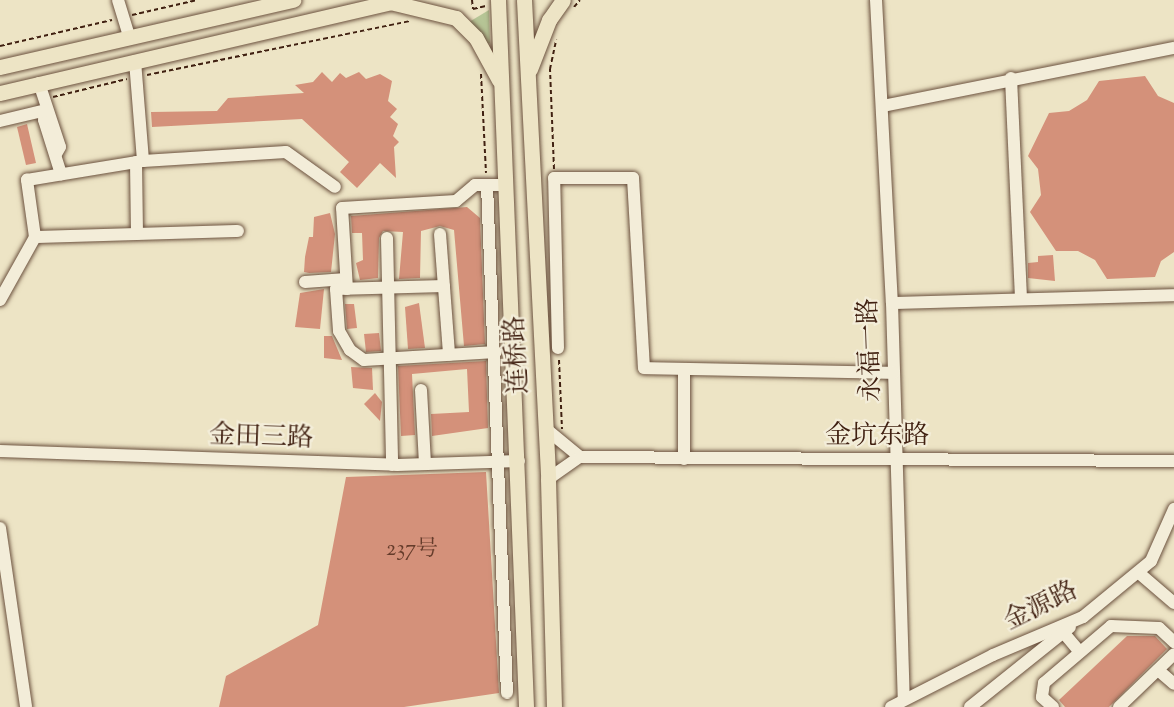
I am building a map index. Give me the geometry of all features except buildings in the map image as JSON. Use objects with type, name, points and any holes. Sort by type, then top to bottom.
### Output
[{"type":"main road","points":[[0,68],[255,4],[293,0]]},
{"type":"main road","name":"连桥路","points":[[498,0],[519,460],[526,707]]},
{"type":"main road","name":"连桥路","points":[[524,0],[546,429],[554,707]]},
{"type":"main road","points":[[0,93],[395,1],[429,8],[463,23],[481,46],[502,87]]},
{"type":"main road","points":[[528,75],[549,20],[566,6]]},
{"type":"main road","points":[[503,110],[529,109]]},
{"type":"street","points":[[118,0],[129,36]]},
{"type":"street","name":"永福一路","points":[[876,0],[884,106],[892,303],[904,699]]},
{"type":"street","points":[[884,106],[1011,78],[1174,48]]},
{"type":"street","points":[[135,61],[139,161],[138,234]]},
{"type":"street","points":[[1011,78],[1021,299]]},
{"type":"street","points":[[39,83],[60,147],[56,154],[61,174]]},
{"type":"street","points":[[0,121],[45,105]]},
{"type":"street","points":[[0,300],[35,237],[27,180],[139,161],[286,152],[335,187]]},
{"type":"street","points":[[558,348],[554,178],[633,178],[644,368],[894,373]]},
{"type":"street","points":[[346,284],[342,207],[456,201],[481,185],[506,185]]},
{"type":"street","points":[[481,185],[498,461],[507,693]]},
{"type":"street","points":[[35,237],[238,231]]},
{"type":"street","points":[[440,234],[448,355]]},
{"type":"street","points":[[387,238],[390,288],[392,465]]},
{"type":"street","points":[[305,282],[390,288],[444,286]]},
{"type":"street","points":[[346,284],[336,289],[339,331],[350,350],[364,360],[496,352]]},
{"type":"street","points":[[892,303],[1174,295]]},
{"type":"street","points":[[684,369],[684,459]]},
{"type":"street","points":[[421,390],[425,464]]},
{"type":"street","points":[[546,429],[580,457],[548,479]]},
{"type":"street","name":"金田三路","points":[[0,451],[392,465],[519,460]]},
{"type":"street","name":"金坑东路","points":[[580,457],[1174,461]]},
{"type":"street","name":"金源路","points":[[891,707],[1083,617],[1139,573],[1158,550],[1174,509]]},
{"type":"street","points":[[0,528],[26,707]]},
{"type":"street","points":[[1139,573],[1174,603]]},
{"type":"street","points":[[970,707],[1083,617]]},
{"type":"street","points":[[1053,707],[1042,697],[1042,687],[1111,626],[1159,628],[1174,642]]},
{"type":"street","points":[[1063,632],[1080,652]]},
{"type":"street","points":[[1119,707],[1174,654]]},
{"type":"street","points":[[1158,670],[1174,684]]},
{"type":"path","points":[[0,46],[197,0]]},
{"type":"path","points":[[566,6],[580,0]]},
{"type":"path","points":[[45,105],[137,77],[419,20]]},
{"type":"path","points":[[554,178],[550,69],[560,30]]},
{"type":"path","points":[[480,70],[481,185]]},
{"type":"path","points":[[558,348],[563,444]]},
{"type":"green space","points":[[489,10],[490,43],[487,44],[469,22]]}]
